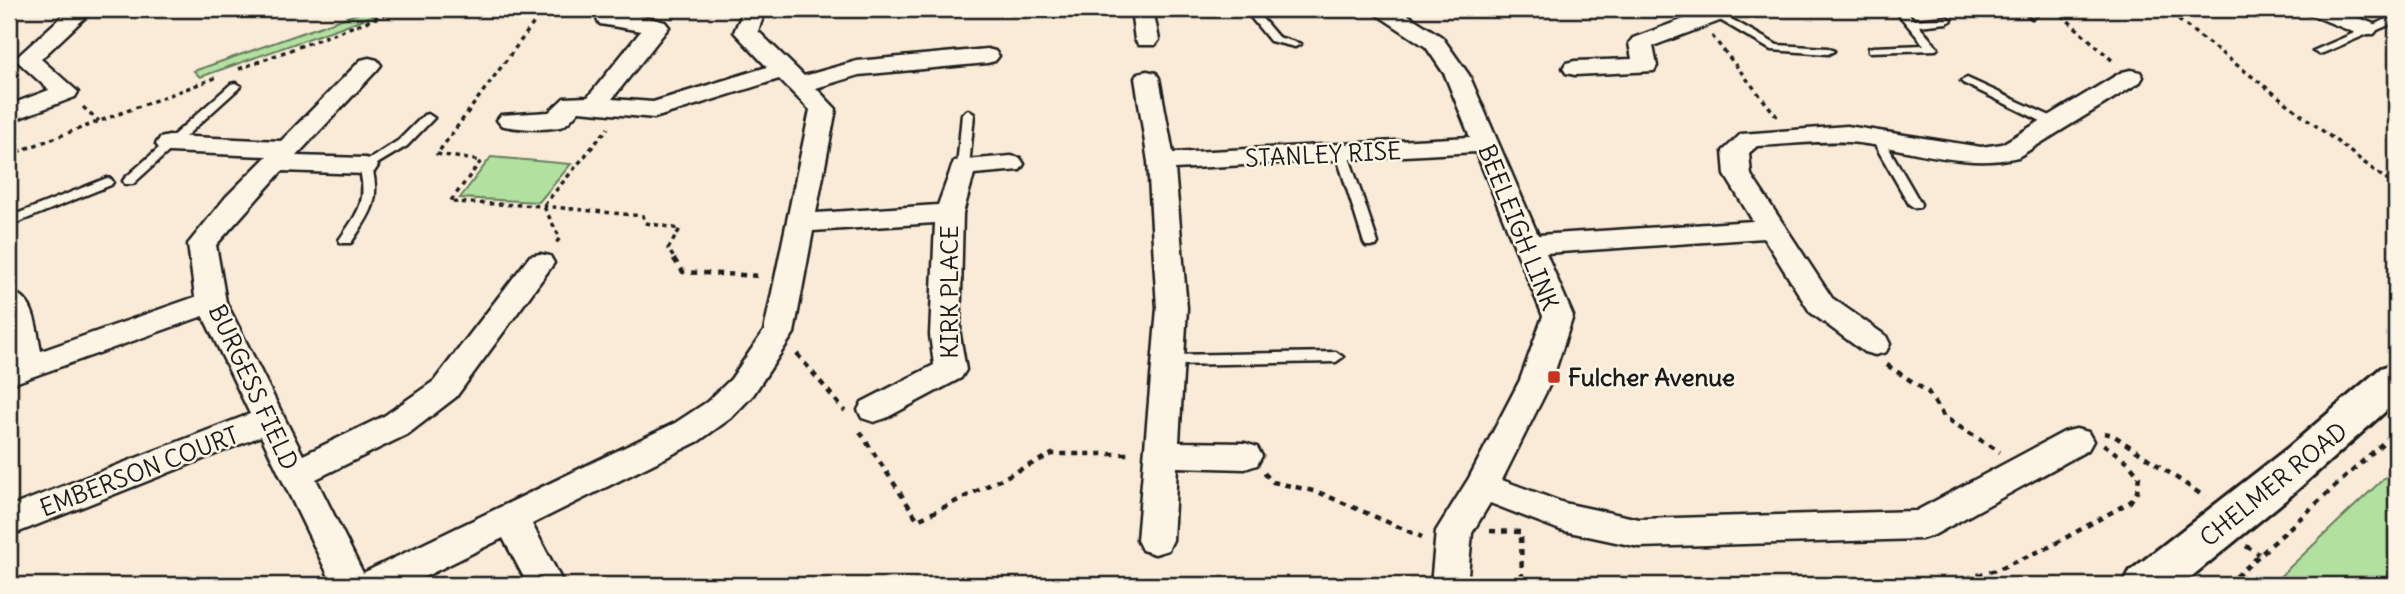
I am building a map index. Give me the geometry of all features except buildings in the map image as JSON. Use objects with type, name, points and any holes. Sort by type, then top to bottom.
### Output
[{"type":"main road","name":"CHELMER ROAD","points":[[2147,585],[2345,425],[2396,378]]},
{"type":"street","points":[[9,114],[66,92],[18,61],[83,9]]},
{"type":"street","points":[[374,585],[687,432],[719,410],[743,387],[779,333],[823,109],[746,32],[755,9]]},
{"type":"street","points":[[1142,9],[1147,40]]},
{"type":"street","points":[[2317,9],[2366,29]]},
{"type":"street","name":"BEELEIGH LINK","points":[[1401,12],[1434,42],[1458,75],[1485,144],[1531,245],[1558,316],[1536,380],[1482,486],[1454,531],[1449,585]]},
{"type":"street","points":[[1575,68],[1645,66],[1641,43],[1706,15]]},
{"type":"street","points":[[594,105],[657,27],[608,19]]},
{"type":"street","points":[[510,120],[556,120],[573,103],[654,110],[791,78],[857,68],[987,56]]},
{"type":"street","name":"BURGESS FIELD","points":[[351,585],[211,302],[202,244],[281,156],[369,65]]},
{"type":"street","points":[[1875,344],[1821,305],[1738,174],[1736,150],[1750,139],[1847,134],[1981,155],[2009,151],[2131,77]]},
{"type":"street","points":[[1147,78],[1161,162],[1172,308],[1156,540]]},
{"type":"street","points":[[169,144],[365,166]]},
{"type":"street","name":"STANLEY RISE","points":[[1161,162],[1485,144]]},
{"type":"street","points":[[963,167],[1011,164]]},
{"type":"street","name":"KIRK PLACE","points":[[859,416],[950,370],[945,335],[949,213],[963,167]]},
{"type":"street","name":"KIRK PLACE","points":[[800,223],[949,213]]},
{"type":"street","points":[[1531,245],[1772,229]]},
{"type":"street","points":[[295,474],[396,425],[445,389],[540,263]]},
{"type":"street","points":[[9,301],[17,308],[19,370],[211,302]]},
{"type":"street","name":"EMBERSON COURT","points":[[9,522],[268,420]]},
{"type":"street","points":[[1482,486],[1560,516],[1639,533],[1921,525],[2076,440]]},
{"type":"street","points":[[1161,454],[1245,456]]},
{"type":"street","points":[[511,519],[546,585]]},
{"type":"lane","points":[[1249,9],[1274,39],[1295,44]]},
{"type":"lane","points":[[1872,50],[1932,48],[1899,9]]},
{"type":"lane","points":[[1706,15],[1775,48],[1828,51]]},
{"type":"lane","points":[[2319,51],[2396,18]]},
{"type":"lane","points":[[1910,23],[1947,20]]},
{"type":"lane","points":[[1967,81],[2055,123]]},
{"type":"lane","points":[[129,181],[235,86]]},
{"type":"lane","points":[[963,167],[968,114]]},
{"type":"lane","points":[[346,240],[368,207],[373,190],[365,166],[403,143],[428,118]]},
{"type":"lane","points":[[1877,138],[1915,204]]},
{"type":"lane","points":[[1342,153],[1371,243]]},
{"type":"lane","points":[[9,222],[107,183]]},
{"type":"lane","points":[[1170,360],[1336,357]]},
{"type":"path","points":[[230,72],[400,9]]},
{"type":"path","points":[[544,9],[437,155],[481,160],[450,202],[543,206],[643,216],[646,223],[680,229],[668,249],[683,272],[791,277]]},
{"type":"path","points":[[2055,9],[2131,77]]},
{"type":"path","points":[[2164,9],[2396,187]]},
{"type":"path","points":[[1706,15],[1716,38],[1792,137]]},
{"type":"path","points":[[9,155],[217,77]]},
{"type":"path","points":[[543,206],[625,108]]},
{"type":"path","points":[[540,263],[560,238],[543,206]]},
{"type":"path","points":[[779,333],[859,416],[918,520],[1052,454],[1161,454]]},
{"type":"path","points":[[1875,344],[1880,360],[1928,392],[1944,416],[2025,468]]},
{"type":"path","points":[[2227,585],[2396,431]]},
{"type":"path","points":[[1942,585],[1996,570],[2049,547],[2130,502],[2140,493],[2142,485],[2138,474],[2095,438],[2104,433],[2113,435],[2208,499],[2203,519],[2259,554]]},
{"type":"path","points":[[1245,456],[1273,482],[1318,492],[1419,538],[1428,536]]},
{"type":"path","points":[[1484,530],[1521,532],[1522,585]]},
{"type":"green space","points":[[370,9],[392,9],[200,77],[194,71]]},
{"type":"green space","points":[[491,157],[571,164],[539,202],[460,198]]},
{"type":"green space","points":[[2396,467],[2396,585],[2271,585]]},
{"type":"place","name":"Fulcher Avenue","points":[[1554,377]]}]
